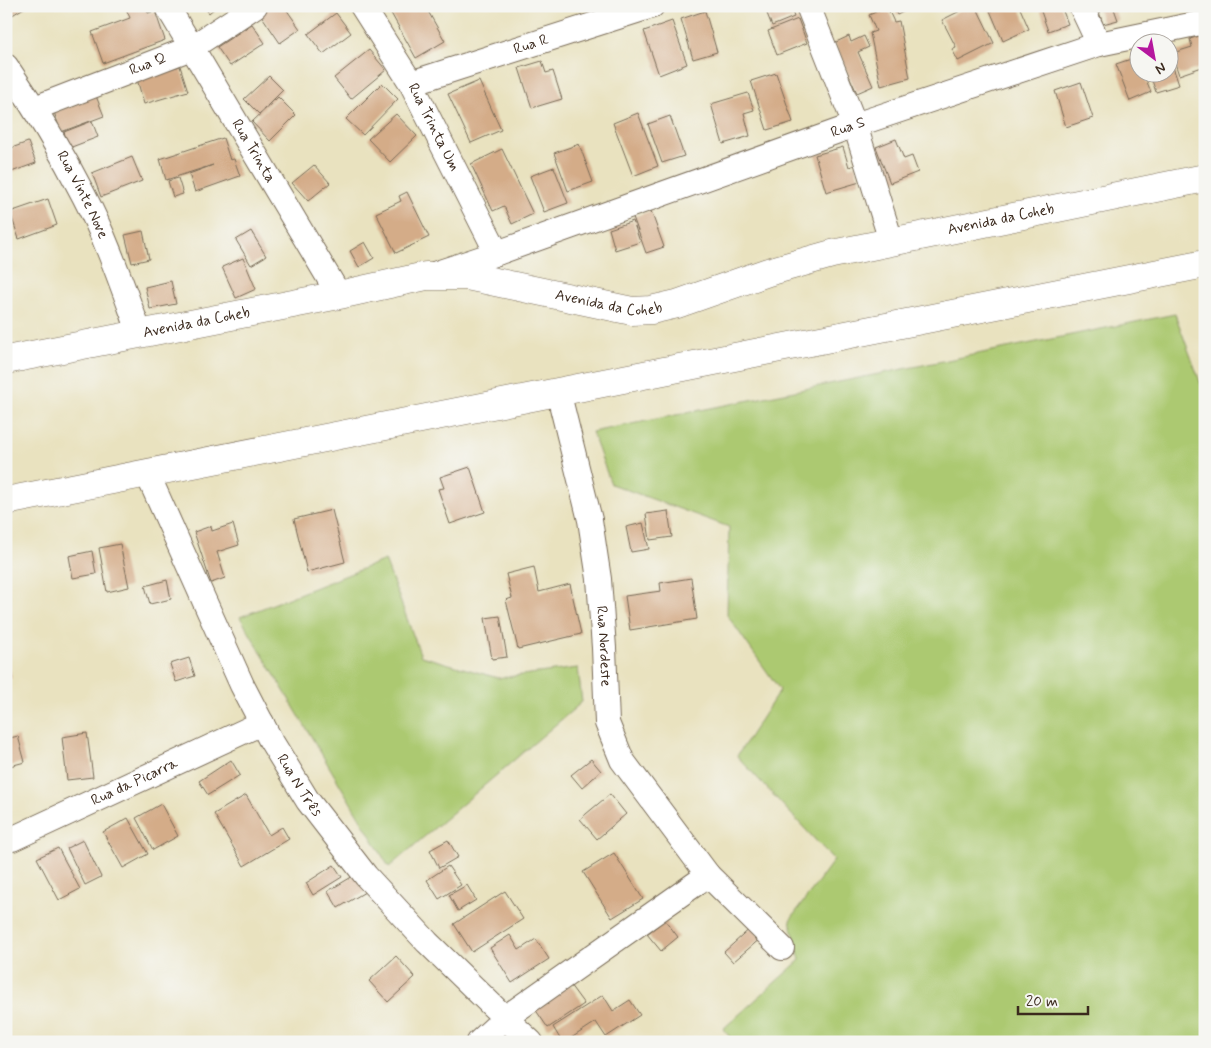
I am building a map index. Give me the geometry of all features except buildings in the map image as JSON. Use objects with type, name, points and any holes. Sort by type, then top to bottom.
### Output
[{"type":"main road","name":"Avenida da Coheb","points":[[6,360],[339,295],[426,276],[467,276],[632,311],[652,310],[677,304],[768,272],[832,254],[1205,178]]},
{"type":"main road","points":[[6,501],[1205,264]]},
{"type":"street","name":"Rua Trinta","points":[[167,6],[339,295]]},
{"type":"street","name":"Rua Q","points":[[35,108],[191,48],[255,6]]},
{"type":"street","name":"Rua Trinta Um","points":[[362,6],[411,83],[497,253]]},
{"type":"street","name":"Rua R","points":[[411,83],[652,6]]},
{"type":"street","points":[[808,6],[855,125],[891,242]]},
{"type":"street","points":[[1081,6],[1099,44]]},
{"type":"street","name":"Rua S","points":[[426,276],[497,253],[855,125],[1099,44],[1205,22]]},
{"type":"street","name":"Rua Vinte Nove","points":[[6,66],[35,108],[85,198],[113,263],[140,334]]},
{"type":"street","name":"Rua Nordeste","points":[[558,391],[590,520],[599,579],[607,723],[622,760],[708,875],[782,948]]},
{"type":"street","name":"Rua N Três","points":[[148,473],[242,685],[308,801],[366,876],[427,942],[531,1042]]},
{"type":"street","name":"Rua da Picarra","points":[[6,840],[21,835],[262,722]]},
{"type":"street","points":[[479,1042],[505,1018],[708,875]]},
{"type":"green space","points":[[1175,314],[1205,395],[1205,1042],[734,1042],[723,1029],[800,960],[790,920],[834,860],[737,756],[780,690],[727,615],[729,527],[611,484],[592,432]]},
{"type":"green space","points":[[385,560],[421,656],[498,678],[578,668],[582,702],[389,867],[240,617]]}]
